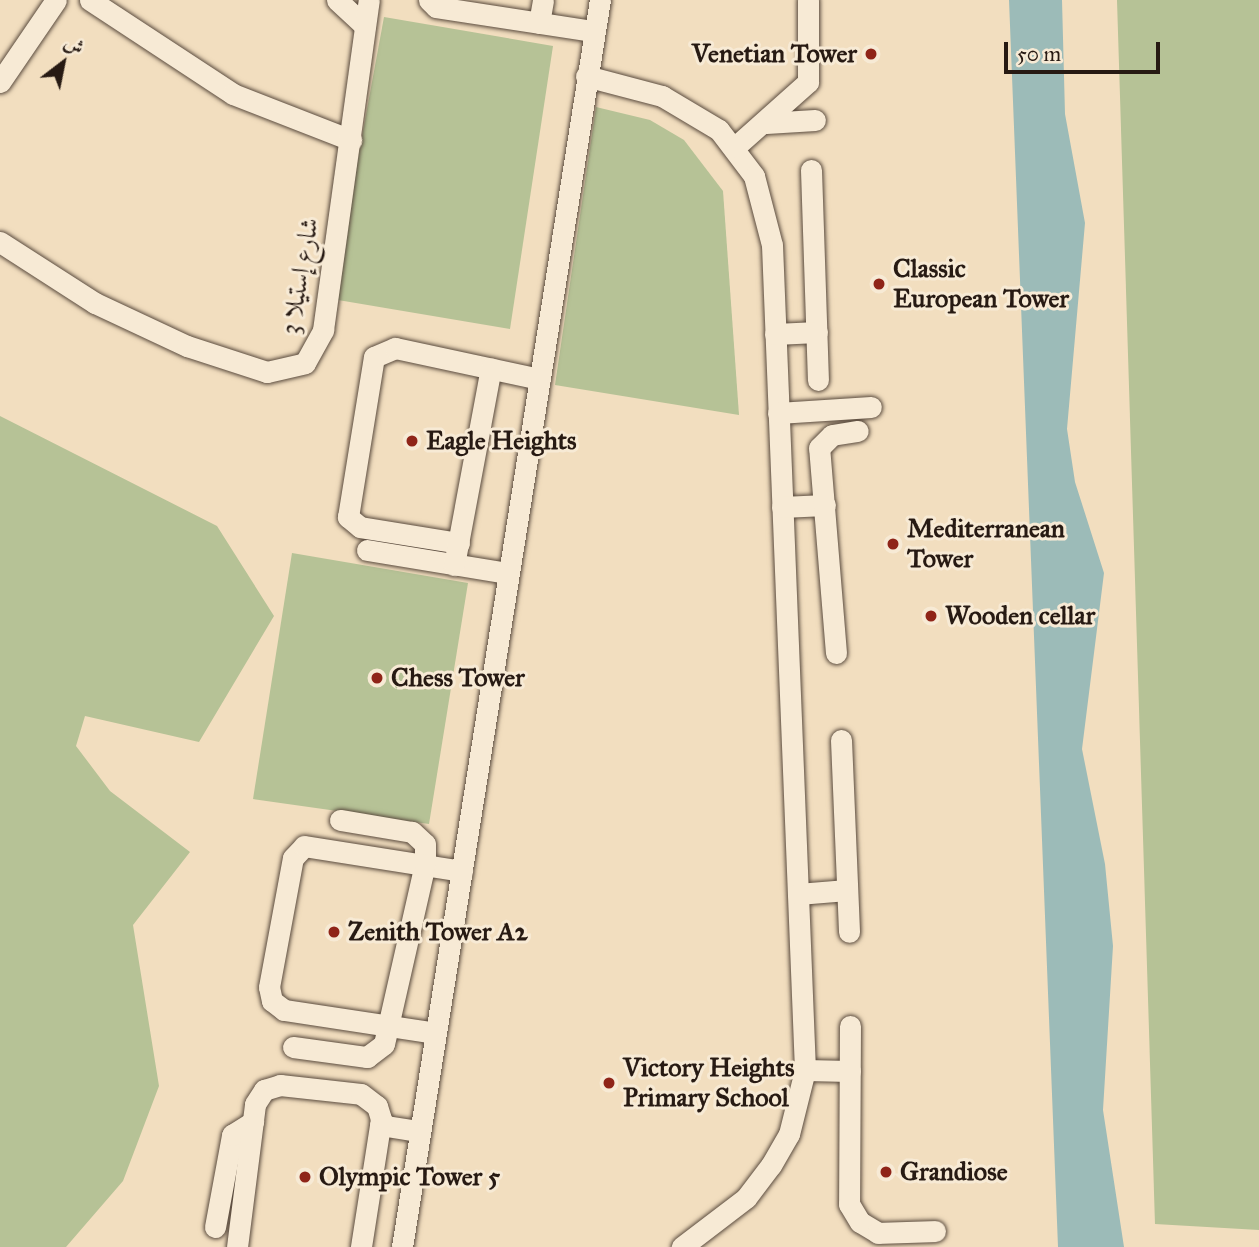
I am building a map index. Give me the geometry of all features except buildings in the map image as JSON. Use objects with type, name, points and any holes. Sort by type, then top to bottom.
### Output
[{"type":"street","points":[[0,82],[56,0]]},
{"type":"street","points":[[90,0],[233,94],[351,140]]},
{"type":"street","points":[[337,0],[365,26]]},
{"type":"street","name":"شارع إستيلا 3","points":[[0,242],[137,324],[236,364],[267,373],[293,370],[314,354],[323,330],[369,0]]},
{"type":"street","points":[[429,0],[539,23],[593,31]]},
{"type":"street","points":[[539,23],[543,0]]},
{"type":"street","points":[[402,1247],[600,0]]},
{"type":"street","points":[[735,147],[766,123],[808,82],[808,0]]},
{"type":"street","points":[[586,76],[682,105],[735,147],[754,176],[770,222],[805,1070],[789,1133],[771,1165],[746,1198],[682,1247]]},
{"type":"street","points":[[766,123],[815,120]]},
{"type":"street","points":[[811,170],[818,380]]},
{"type":"street","points":[[775,334],[817,332]]},
{"type":"street","points":[[458,543],[360,527],[348,517],[370,365],[380,351],[395,348],[540,379]]},
{"type":"street","points":[[454,565],[491,368]]},
{"type":"street","points":[[778,413],[871,407]]},
{"type":"street","points":[[836,653],[822,443],[858,431]]},
{"type":"street","points":[[782,507],[825,505]]},
{"type":"street","points":[[367,550],[508,573]]},
{"type":"street","points":[[841,740],[849,932]]},
{"type":"street","points":[[293,1047],[366,1057],[379,1051],[391,1027],[425,864],[425,844],[412,832],[340,820]]},
{"type":"street","points":[[436,1033],[284,1010],[272,1001],[269,987],[293,858],[312,844],[462,871]]},
{"type":"street","points":[[798,894],[847,890]]},
{"type":"street","points":[[850,1026],[853,1214],[878,1233],[935,1231]]},
{"type":"street","points":[[805,1070],[850,1071]]},
{"type":"street","points":[[237,1247],[258,1096],[279,1085],[367,1097],[380,1112],[361,1247]]},
{"type":"street","points":[[215,1227],[232,1135],[253,1122]]},
{"type":"street","points":[[380,1125],[419,1131]]},
{"type":"green space","points":[[1117,0],[1259,0],[1259,1230],[1155,1224]]},
{"type":"green space","points":[[384,17],[553,46],[510,329],[332,299]]},
{"type":"green space","points":[[596,107],[650,120],[684,140],[723,191],[739,415],[555,385]]},
{"type":"green space","points":[[0,416],[217,526],[274,616],[199,742],[85,716],[76,746],[110,791],[190,852],[133,925],[159,1086],[123,1181],[66,1247],[0,1247]]},
{"type":"green space","points":[[292,553],[468,583],[429,824],[253,799]]},
{"type":"water","points":[[1009,0],[1062,0],[1065,114],[1085,223],[1067,429],[1075,482],[1104,573],[1082,749],[1105,864],[1113,946],[1103,1110],[1124,1247],[1058,1247]]},
{"type":"place","name":"Venetian Tower","points":[[871,54]]},
{"type":"place","name":"Classic European Tower","points":[[879,284]]},
{"type":"place","name":"Eagle Heights","points":[[412,441]]},
{"type":"place","name":"Mediterranean Tower","points":[[893,544]]},
{"type":"place","name":"Wooden cellar","points":[[931,616]]},
{"type":"place","name":"Chess Tower","points":[[377,678]]},
{"type":"place","name":"Zenith Tower A2","points":[[334,932]]},
{"type":"place","name":"Victory Heights Primary School","points":[[609,1083]]},
{"type":"place","name":"Grandiose","points":[[886,1172]]},
{"type":"place","name":"Olympic Tower 5","points":[[305,1177]]}]
